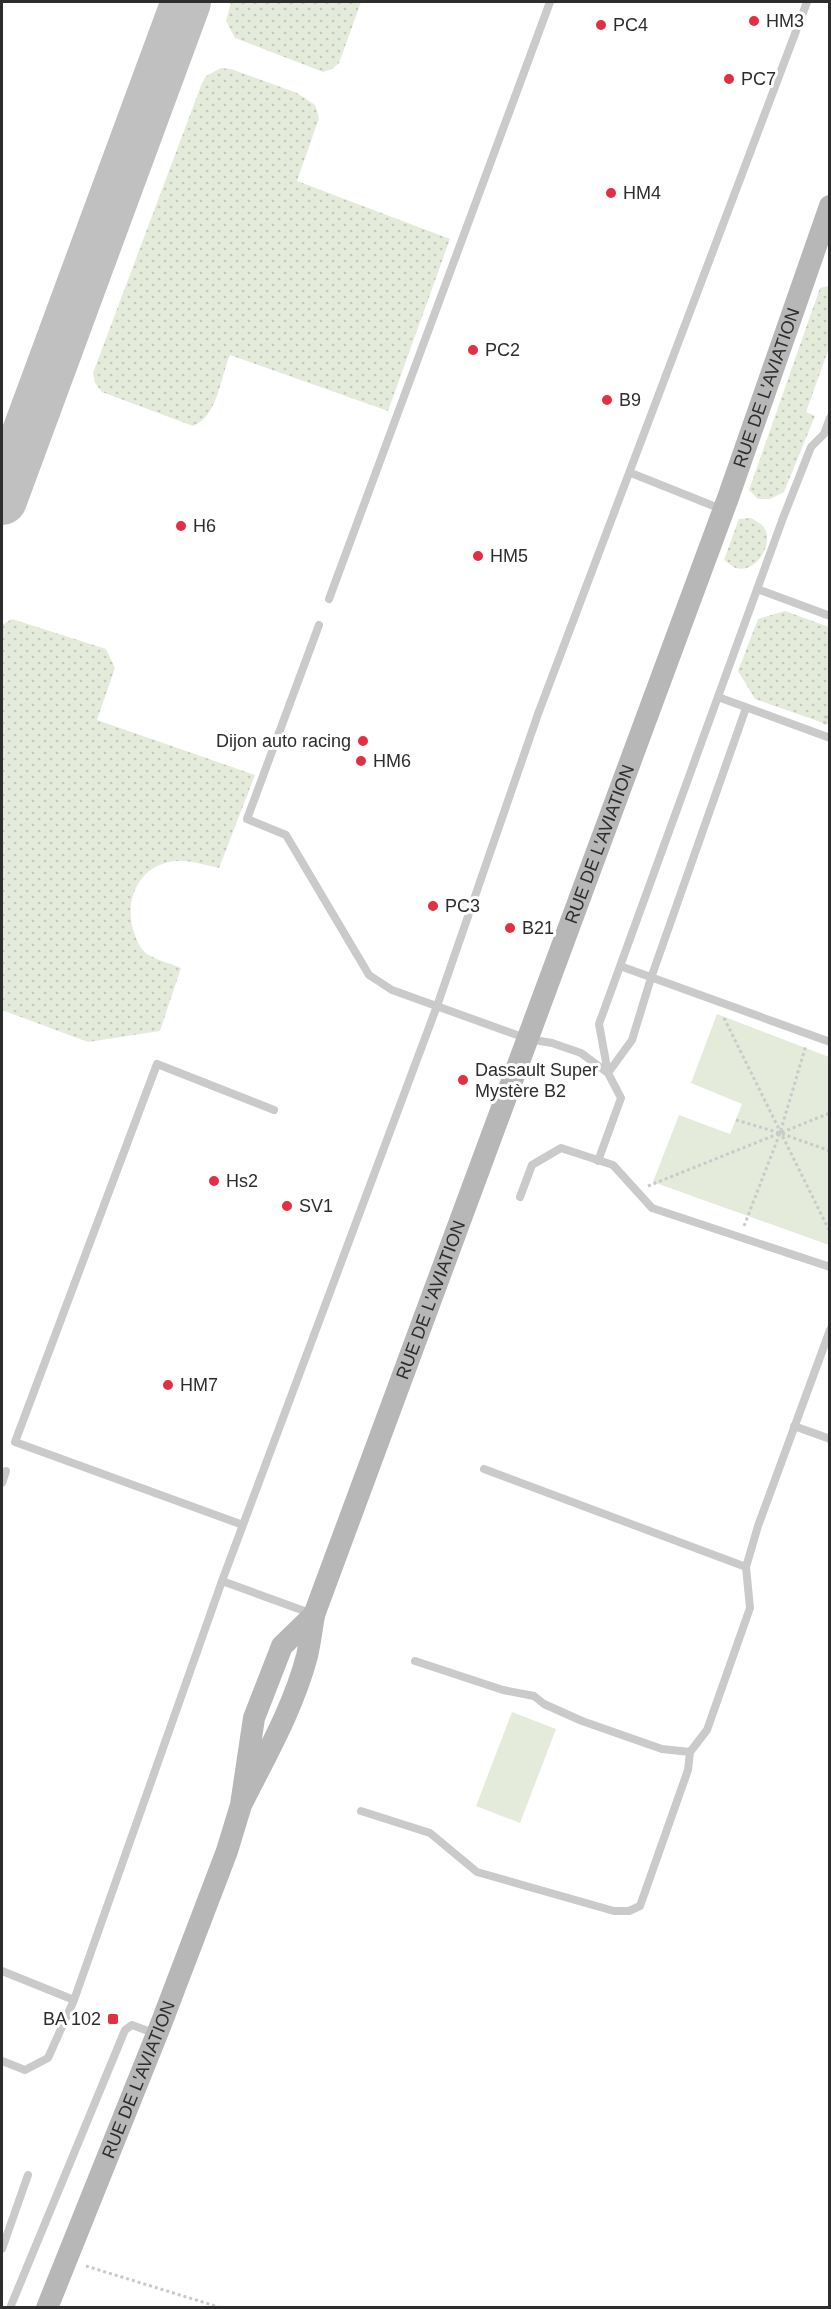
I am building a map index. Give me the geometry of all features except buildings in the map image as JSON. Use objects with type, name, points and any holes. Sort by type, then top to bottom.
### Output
[{"type":"street","name":"RUE DE L'AVIATION","points":[[47,2307],[157,2035],[227,1851],[241,1805],[280,1727],[300,1678],[307,1655],[314,1615],[724,510],[830,206]]},
{"type":"lane","points":[[328,600],[550,2]]},
{"type":"lane","points":[[2,2061],[25,2070],[48,2058],[74,2000],[222,1581],[437,1006],[538,714],[807,2]]},
{"type":"lane","points":[[598,1161],[621,1098],[608,1073],[599,1024],[811,447],[827,435],[830,418]]},
{"type":"lane","points":[[630,473],[724,510]]},
{"type":"lane","points":[[757,589],[830,616]]},
{"type":"lane","points":[[319,625],[247,819],[286,835],[369,975],[392,990],[528,1039],[552,1043],[581,1053],[608,1073]]},
{"type":"lane","points":[[718,697],[830,738]]},
{"type":"lane","points":[[608,1073],[632,1040],[651,978],[746,708]]},
{"type":"lane","points":[[620,966],[830,1042]]},
{"type":"lane","points":[[243,1526],[15,1442],[157,1064],[274,1110]]},
{"type":"lane","points":[[520,1197],[532,1165],[561,1148],[613,1165],[652,1208],[830,1267]]},
{"type":"lane","points":[[361,1811],[430,1833],[477,1872],[614,1911],[629,1911],[640,1905],[688,1770],[690,1752],[707,1730],[750,1608],[746,1567],[758,1526],[830,1330]]},
{"type":"lane","points":[[794,1426],[830,1439]]},
{"type":"lane","points":[[484,1469],[746,1567]]},
{"type":"lane","points":[[2,1483],[6,1471]]},
{"type":"lane","points":[[222,1581],[314,1615]]},
{"type":"lane","points":[[415,1661],[503,1690],[534,1695],[544,1704],[662,1749],[690,1752]]},
{"type":"lane","points":[[2,1971],[74,2000]]},
{"type":"lane","points":[[10,2307],[125,2030],[132,2025],[157,2035]]},
{"type":"lane","points":[[2,2249],[28,2175]]},
{"type":"path","points":[[716,1002],[830,1232]]},
{"type":"path","points":[[739,1237],[780,1132],[809,1035]]},
{"type":"path","points":[[636,1191],[830,1113]]},
{"type":"path","points":[[735,1120],[780,1132],[830,1151]]},
{"type":"path","points":[[66,2259],[222,2307]]},
{"type":"green space","points":[[231,2],[361,2],[339,63],[323,72],[235,38],[226,21]]},
{"type":"green space","points":[[221,68],[231,69],[297,93],[315,105],[319,118],[297,181],[450,239],[388,411],[230,355],[213,405],[208,414],[193,426],[102,392],[95,383],[93,373],[202,83],[206,76]]},
{"type":"green space","points":[[829,286],[829,348],[806,412],[815,416],[784,492],[770,499],[758,499],[749,490],[820,288]]},
{"type":"green space","points":[[751,518],[763,526],[767,540],[765,548],[757,562],[743,569],[733,567],[724,560],[739,519]]},
{"type":"green space","points":[[785,611],[829,627],[829,725],[755,699],[738,671],[758,619]]},
{"type":"green space","points":[[12,619],[106,649],[115,668],[97,720],[255,775],[219,868],[188,861],[169,862],[148,872],[135,890],[131,912],[132,924],[140,945],[151,956],[181,968],[160,1031],[88,1042],[2,1010],[2,625]]},
{"type":"green space","points":[[717,1014],[829,1057],[829,1245],[653,1182],[679,1115],[730,1134],[742,1104],[691,1083]]},
{"type":"green space","points":[[512,1712],[556,1729],[520,1823],[476,1806]]},
{"type":"taxiway","points":[[2,500],[186,2]]},
{"type":"place","name":"HM3","points":[[754,21]]},
{"type":"place","name":"PC4","points":[[601,25]]},
{"type":"place","name":"PC7","points":[[729,79]]},
{"type":"place","name":"HM4","points":[[611,193]]},
{"type":"place","name":"PC2","points":[[473,350]]},
{"type":"place","name":"B9","points":[[607,400]]},
{"type":"place","name":"H6","points":[[181,526]]},
{"type":"place","name":"HM5","points":[[478,556]]},
{"type":"place","name":"Dijon auto racing","points":[[363,741]]},
{"type":"place","name":"HM6","points":[[361,761]]},
{"type":"place","name":"PC3","points":[[433,906]]},
{"type":"place","name":"B21","points":[[510,928]]},
{"type":"place","name":"Dassault Super Mystère B2","points":[[463,1080]]},
{"type":"place","name":"Hs2","points":[[214,1181]]},
{"type":"place","name":"SV1","points":[[287,1206]]},
{"type":"place","name":"HM7","points":[[168,1385]]},
{"type":"place","name":"BA 102","points":[[113,2019]]}]
